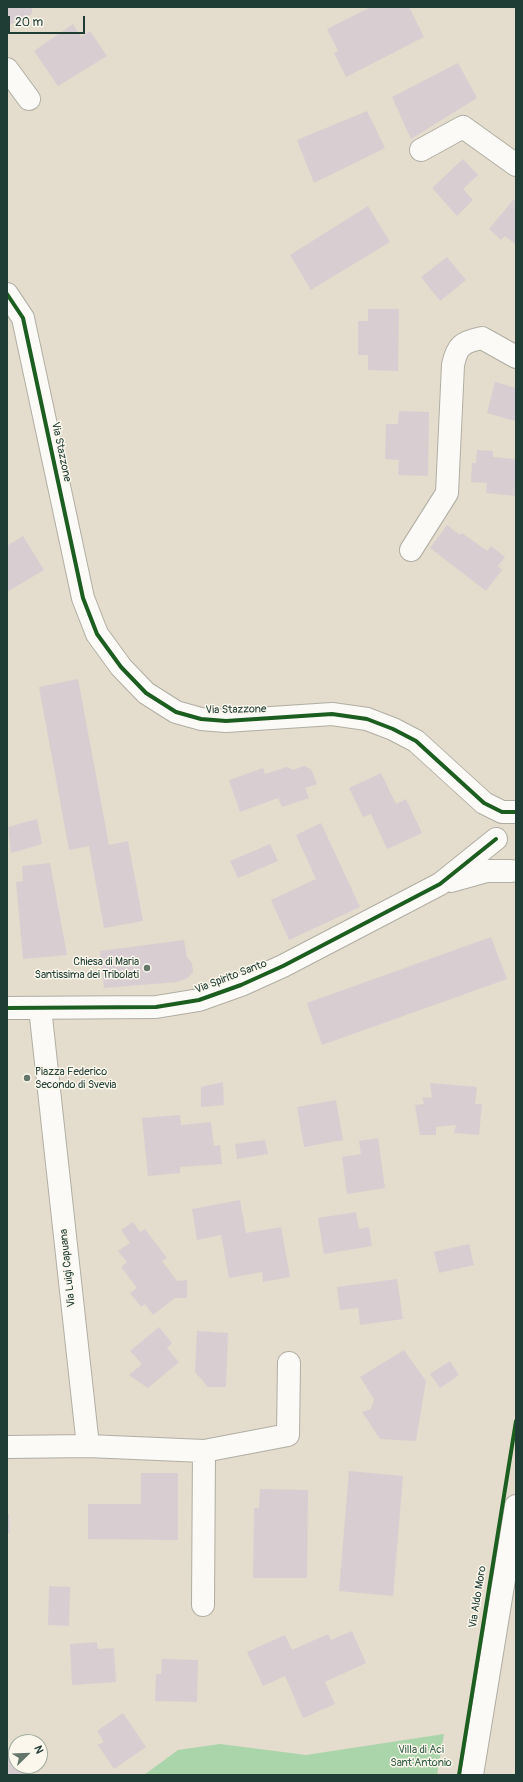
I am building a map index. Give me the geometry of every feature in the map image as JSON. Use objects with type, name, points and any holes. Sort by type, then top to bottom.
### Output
[{"type":"street","points":[[7,69],[29,99]]},
{"type":"street","points":[[420,150],[463,127],[516,165]]},
{"type":"street","name":"Via Stazzone","points":[[7,294],[23,318],[83,598],[97,634],[121,667],[146,693],[176,712],[201,719],[226,721],[332,714],[367,719],[393,729],[416,741],[484,803],[502,812],[516,812]]},
{"type":"street","points":[[411,550],[447,493],[453,365],[456,352],[468,341],[482,338],[516,357]]},
{"type":"street","points":[[440,884],[516,822]]},
{"type":"street","points":[[496,839],[501,858],[513,873]]},
{"type":"street","points":[[440,884],[487,871],[513,873]]},
{"type":"street","name":"Via Spirito Santo","points":[[7,1008],[156,1007],[199,1000],[241,985],[283,966],[440,884]]},
{"type":"street","name":"Via Luigi Capuana","points":[[40,1008],[88,1446]]},
{"type":"street","points":[[7,1448],[88,1446],[204,1451],[288,1435],[289,1363]]},
{"type":"street","points":[[203,1604],[204,1451]]},
{"type":"street","name":"Via Aldo Moro","points":[[472,1775],[516,1506]]},
{"type":"green space","name":"Villa di Aci Sant'Antonio","points":[[444,1734],[437,1775],[144,1775],[178,1750],[220,1744],[306,1755]]},
{"type":"building","points":[[7,7],[32,7],[32,14],[7,26]]},
{"type":"building","points":[[371,7],[409,7],[424,37],[346,77],[334,53],[338,51],[327,29]]},
{"type":"building","points":[[73,24],[81,37],[90,31],[107,56],[58,86],[34,51]]},
{"type":"building","points":[[458,63],[477,98],[411,139],[392,97]]},
{"type":"building","points":[[367,111],[385,148],[314,183],[297,140]]},
{"type":"building","points":[[463,159],[478,175],[463,189],[473,200],[457,216],[432,188]]},
{"type":"building","points":[[514,199],[516,201],[516,245],[505,236],[501,240],[489,229]]},
{"type":"building","points":[[368,206],[390,242],[311,290],[290,255]]},
{"type":"building","points":[[447,257],[466,280],[440,301],[421,277]]},
{"type":"building","points":[[368,309],[399,309],[398,371],[368,370],[368,355],[358,355],[358,321],[368,321]]},
{"type":"building","points":[[495,382],[516,388],[515,421],[487,413]]},
{"type":"building","points":[[399,411],[429,412],[428,476],[398,475],[399,460],[385,459],[386,424],[398,424]]},
{"type":"building","points":[[477,450],[493,451],[493,457],[516,459],[516,496],[486,493],[487,483],[471,482],[472,463],[476,463]]},
{"type":"building","points":[[447,525],[460,535],[462,533],[487,551],[491,546],[505,557],[498,566],[502,570],[486,591],[430,548]]},
{"type":"building","points":[[23,536],[44,570],[7,592],[7,546]]},
{"type":"building","points":[[78,679],[109,845],[128,841],[143,921],[104,928],[89,846],[69,850],[39,687]]},
{"type":"building","points":[[304,766],[311,769],[317,784],[305,788],[309,798],[282,807],[278,798],[240,812],[229,780],[263,768],[265,774],[287,767],[293,770]]},
{"type":"building","points":[[381,773],[396,804],[406,799],[422,833],[387,849],[371,814],[363,817],[349,788]]},
{"type":"building","points":[[37,819],[42,844],[11,853],[8,827]]},
{"type":"building","points":[[321,823],[360,907],[289,940],[271,900],[316,879],[296,835]]},
{"type":"building","points":[[270,844],[278,861],[238,878],[230,861]]},
{"type":"building","points":[[50,863],[67,955],[23,959],[16,882],[23,881],[22,866]]},
{"type":"building","points":[[491,937],[507,979],[322,1045],[307,1003]]},
{"type":"building","name":"Chiesa di Maria Santissima dei Tribolati","points":[[184,940],[187,957],[192,963],[193,972],[188,978],[177,982],[104,988],[100,951]]},
{"type":"building","points":[[223,1082],[224,1105],[201,1107],[201,1087]]},
{"type":"building","points":[[430,1083],[477,1087],[475,1104],[482,1104],[479,1135],[454,1133],[456,1125],[436,1127],[436,1135],[420,1135],[415,1105],[424,1104],[422,1097],[432,1098]]},
{"type":"building","points":[[336,1100],[343,1140],[304,1147],[297,1107]]},
{"type":"building","points":[[180,1115],[181,1125],[211,1122],[214,1146],[220,1145],[222,1164],[180,1167],[180,1173],[148,1176],[142,1118]]},
{"type":"building","points":[[378,1138],[385,1188],[347,1194],[342,1157],[361,1154],[359,1141]]},
{"type":"building","points":[[265,1140],[268,1154],[237,1159],[235,1144]]},
{"type":"building","points":[[240,1200],[246,1233],[281,1227],[290,1277],[263,1282],[262,1272],[229,1278],[221,1235],[197,1240],[192,1209]]},
{"type":"building","points":[[356,1212],[359,1229],[369,1227],[372,1246],[324,1254],[318,1218]]},
{"type":"building","points":[[133,1222],[140,1232],[145,1229],[167,1258],[162,1261],[177,1281],[187,1280],[187,1298],[175,1298],[153,1315],[145,1304],[141,1307],[130,1293],[137,1288],[121,1267],[127,1262],[118,1251],[130,1243],[121,1230]]},
{"type":"building","points":[[469,1244],[474,1265],[439,1273],[434,1252]]},
{"type":"building","points":[[397,1279],[403,1319],[360,1325],[358,1308],[340,1310],[337,1287]]},
{"type":"building","points":[[159,1327],[172,1343],[167,1348],[179,1362],[148,1388],[129,1375],[142,1364],[130,1351]]},
{"type":"building","points":[[197,1331],[228,1333],[226,1387],[208,1387],[195,1372]]},
{"type":"building","points":[[404,1350],[426,1381],[416,1441],[380,1439],[362,1412],[371,1409],[374,1399],[360,1377]]},
{"type":"building","points":[[450,1361],[459,1375],[440,1388],[430,1374]]},
{"type":"building","points":[[349,1471],[403,1476],[393,1596],[339,1591]]},
{"type":"building","points":[[141,1473],[178,1473],[178,1540],[88,1539],[88,1504],[141,1504]]},
{"type":"building","points":[[260,1489],[308,1490],[307,1578],[253,1578],[254,1508],[259,1508]]},
{"type":"building","points":[[7,1514],[9,1514],[10,1533],[7,1533]]},
{"type":"building","points":[[49,1586],[70,1587],[69,1626],[48,1625]]},
{"type":"building","points":[[352,1631],[366,1663],[325,1682],[335,1704],[303,1718],[285,1676],[263,1686],[247,1652],[285,1635],[292,1650],[328,1634],[331,1640]]},
{"type":"building","points":[[97,1642],[98,1649],[114,1648],[116,1682],[72,1685],[70,1644]]},
{"type":"building","points":[[162,1659],[198,1660],[197,1702],[155,1701],[156,1674],[161,1674]]},
{"type":"building","points":[[123,1713],[146,1747],[114,1769],[98,1745],[104,1742],[97,1731]]},
{"type":"building","points":[[7,1749],[8,1774],[30,1775],[7,1775]]},
{"type":"cycle path","points":[[7,294],[23,318],[83,598],[97,634],[121,667],[146,693],[176,712],[201,719],[226,721],[332,714],[367,719],[393,729],[416,741],[484,803],[502,812],[516,812]]},
{"type":"cycle path","points":[[7,1008],[156,1007],[199,1000],[241,985],[283,966],[440,884],[496,839]]},
{"type":"cycle path","points":[[459,1775],[516,1421]]},
{"type":"place","name":"Chiesa di Maria Santissima dei Tribolati","points":[[147,968]]},
{"type":"place","name":"Piazza Federico Secondo di Svevia","points":[[27,1078]]}]
